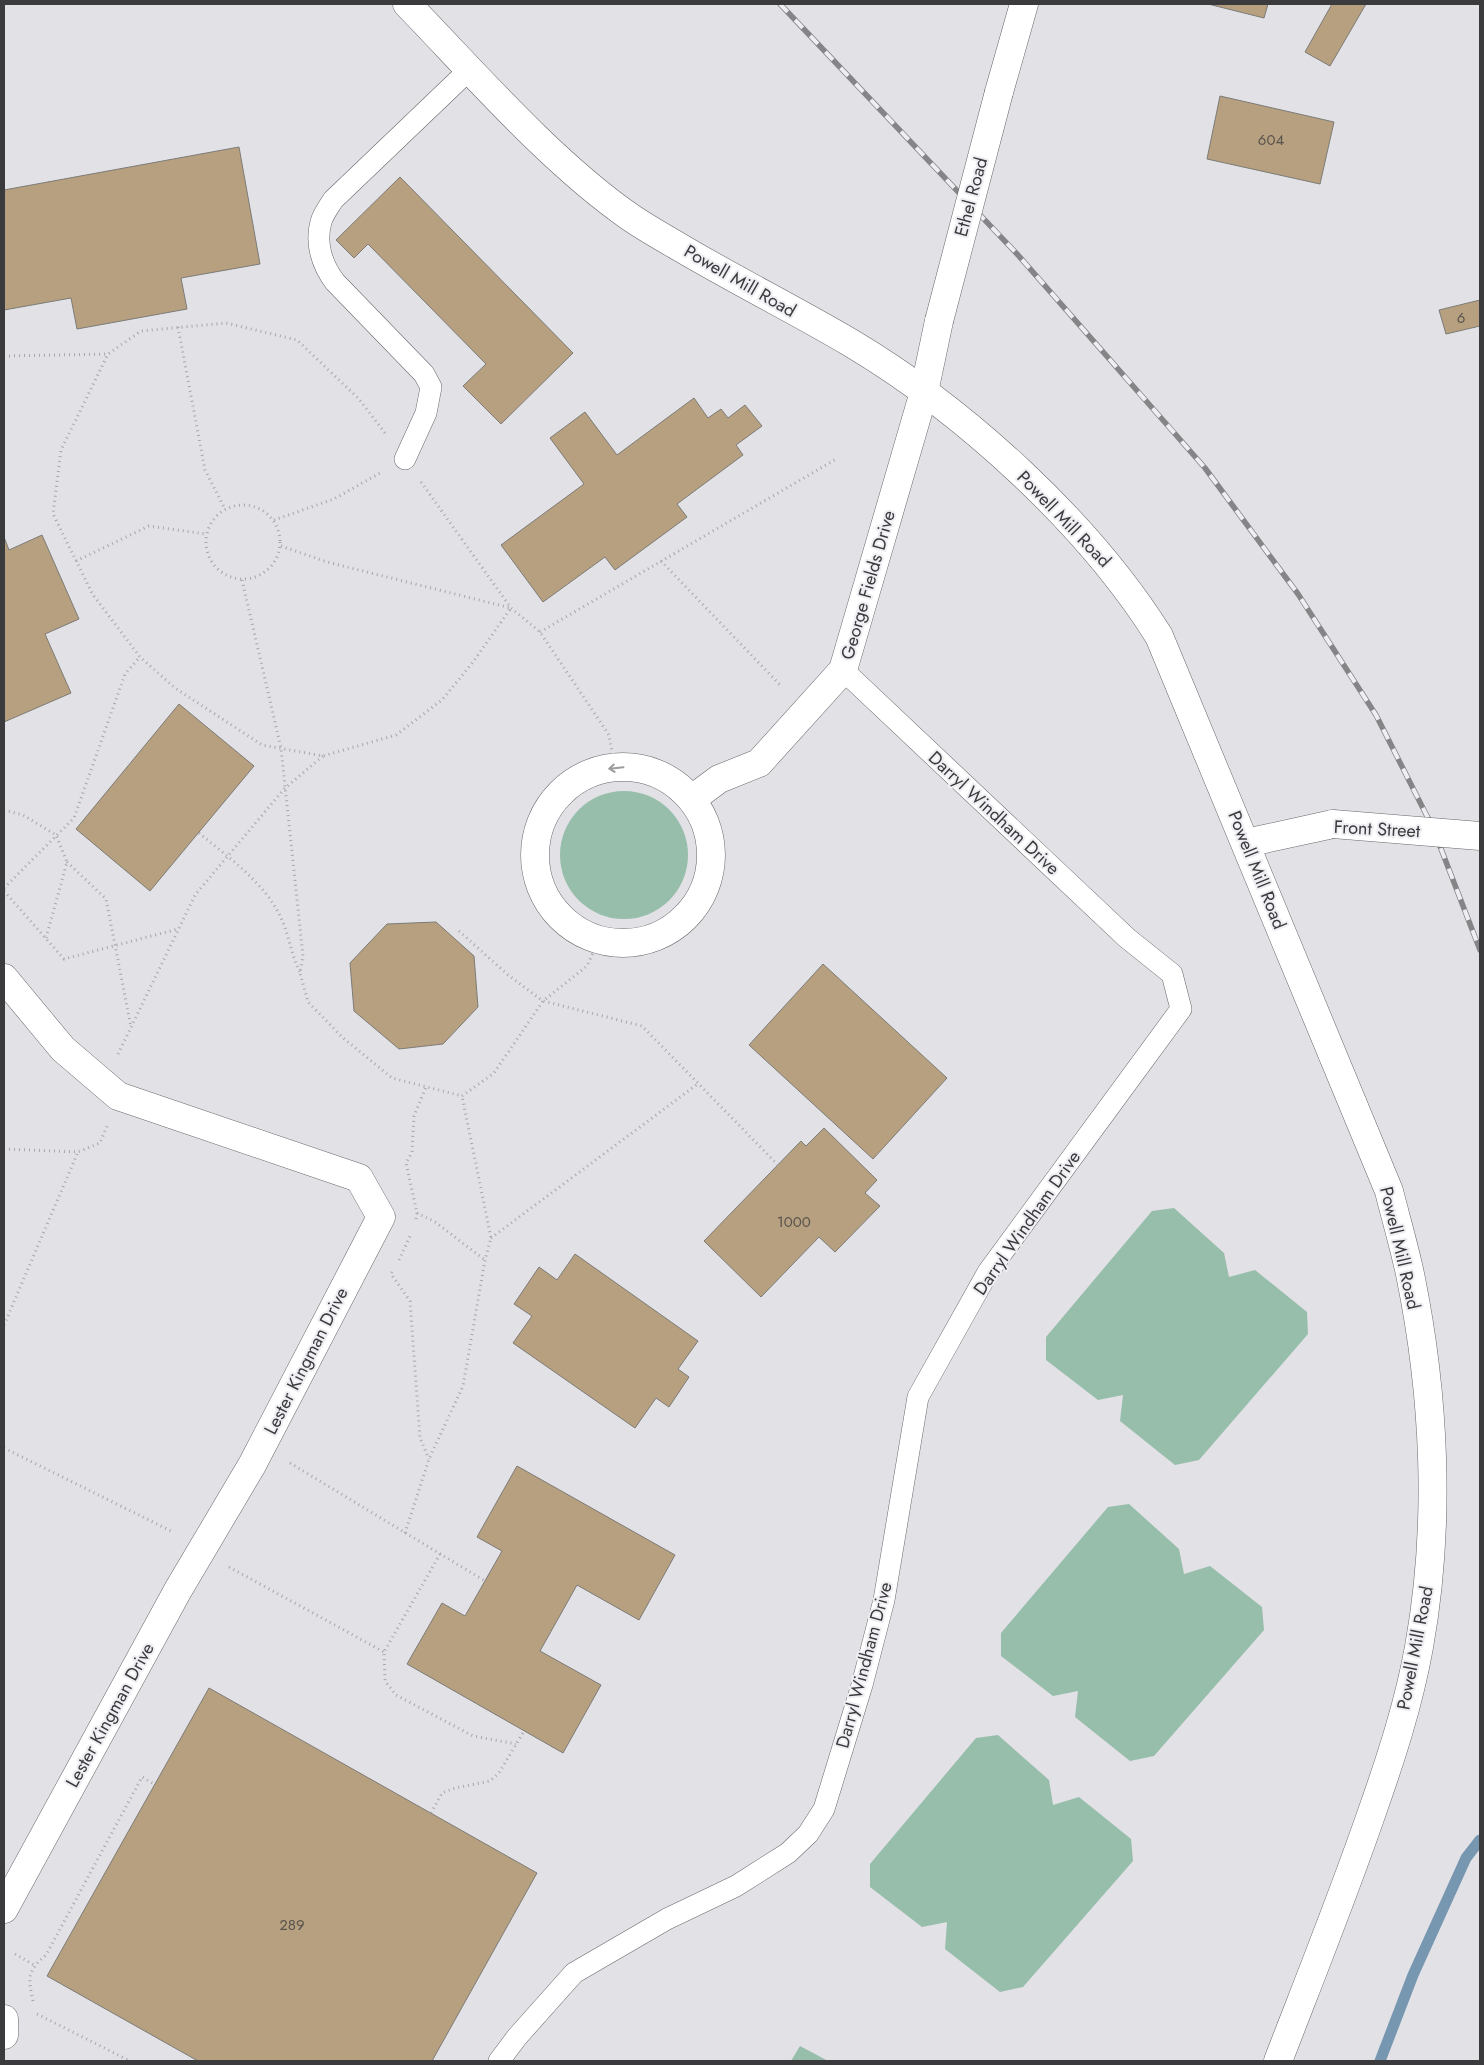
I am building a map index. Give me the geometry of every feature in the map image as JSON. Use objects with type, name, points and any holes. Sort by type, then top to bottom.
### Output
[{"type":"street","name":"Powell Mill Road","points":[[407,4],[540,140],[584,180],[630,217],[733,278],[852,344],[950,411],[1030,481],[1111,566],[1159,636],[1389,1191],[1410,1275],[1424,1360],[1431,1446],[1432,1533],[1428,1590],[1419,1647],[1407,1704],[1351,1872],[1278,2061]]},
{"type":"street","name":"Ethel Road","points":[[924,392],[939,320],[1024,4]]},
{"type":"street","name":"George Fields Drive","points":[[692,799],[719,779],[759,763],[843,670],[924,392]]},
{"type":"street","points":[[632,766],[665,777],[692,799],[708,830],[712,864],[701,898],[680,925],[649,941],[614,944],[581,934],[554,911],[538,881],[535,846],[545,813],[567,786],[597,770],[632,766]]},
{"type":"street","name":"Front Street","points":[[1246,843],[1333,824],[1480,836]]},
{"type":"street","name":"Lester Kingman Drive","points":[[4,978],[63,1049],[118,1096],[359,1178],[381,1217],[261,1446],[178,1590],[4,1909]]},
{"type":"street","points":[[4,2019],[4,2035]]},
{"type":"lane","points":[[405,459],[426,413],[431,387],[424,374],[335,282],[324,268],[320,248],[321,222],[333,200],[470,68]]},
{"type":"lane","name":"Darryl Windham Drive","points":[[499,2061],[516,2037],[574,1973],[667,1920],[736,1886],[788,1853],[808,1834],[824,1809],[862,1685],[884,1600],[918,1397],[988,1272],[1181,1009],[1172,974],[1127,938],[843,670]]},
{"type":"path","points":[[323,756],[262,745],[175,688],[140,657],[93,595],[53,514],[61,450],[108,354],[141,331],[226,323],[297,340],[359,399],[405,459],[512,608],[540,632],[609,735],[616,768]]},
{"type":"path","points":[[178,328],[205,470],[225,509]]},
{"type":"path","points":[[4,356],[108,354]]},
{"type":"path","points":[[540,632],[838,458]]},
{"type":"path","points":[[274,520],[334,499],[405,459]]},
{"type":"path","points":[[238,505],[251,506],[263,511],[274,520],[279,532],[281,546],[277,558],[269,570],[258,577],[242,580],[226,576],[213,565],[206,550],[206,534],[213,519],[225,509],[238,505]]},
{"type":"path","points":[[76,561],[149,526],[206,534]]},
{"type":"path","points":[[281,546],[327,562],[512,608]]},
{"type":"path","points":[[661,561],[806,711]]},
{"type":"path","points":[[242,580],[281,748],[303,956],[300,973]]},
{"type":"path","points":[[4,1150],[78,1152],[100,1143],[118,1096],[116,1057],[195,895],[285,788],[323,756],[396,735],[442,700],[473,662],[512,608]]},
{"type":"path","points":[[140,657],[124,674],[74,818],[56,834],[4,889],[64,959],[178,929]]},
{"type":"path","points":[[4,810],[23,815],[56,834],[68,862],[106,899],[131,1028]]},
{"type":"path","points":[[199,833],[270,898],[284,925],[292,958],[300,973],[308,1002],[342,1037],[392,1078],[462,1096],[494,1073],[544,1001],[587,966],[598,939]]},
{"type":"path","points":[[46,939],[68,862]]},
{"type":"path","points":[[459,931],[506,974],[544,1001],[642,1026],[778,1164]]},
{"type":"path","points":[[491,1238],[699,1083]]},
{"type":"path","points":[[415,1222],[417,1213],[406,1163],[412,1152],[414,1116],[426,1087]]},
{"type":"path","points":[[405,1533],[429,1459],[463,1386],[485,1260],[491,1238],[462,1096]]},
{"type":"path","points":[[4,1325],[78,1152]]},
{"type":"path","points":[[417,1213],[434,1222],[485,1260]]},
{"type":"path","points":[[412,1231],[410,1240],[391,1274],[410,1301],[420,1438],[429,1459]]},
{"type":"path","points":[[261,1446],[485,1581]]},
{"type":"path","points":[[440,1554],[384,1652],[385,1681],[396,1695],[474,1736],[516,1744]]},
{"type":"path","points":[[431,1813],[442,1793],[455,1788],[490,1781],[499,1774],[524,1731]]},
{"type":"path","points":[[33,2004],[28,1980],[34,1965],[46,1955],[142,1778],[154,1784]]},
{"type":"path","points":[[15,1954],[34,1965]]},
{"type":"path","points":[[35,2012],[130,2061]]},
{"type":"green space","points":[[624,791],[648,796],[669,810],[683,831],[688,855],[683,879],[669,900],[648,914],[624,919],[600,914],[579,900],[565,879],[560,855],[565,831],[579,810],[600,796]]},
{"type":"green space","points":[[1174,1208],[1224,1253],[1229,1277],[1255,1270],[1307,1312],[1308,1334],[1199,1460],[1175,1465],[1120,1421],[1123,1395],[1098,1400],[1046,1360],[1046,1337],[1152,1211]]},
{"type":"green space","points":[[1129,1504],[1179,1549],[1184,1574],[1210,1566],[1262,1607],[1264,1630],[1154,1756],[1130,1761],[1075,1717],[1078,1691],[1053,1696],[1001,1656],[1001,1633],[1108,1507]]},
{"type":"green space","points":[[998,1735],[1049,1780],[1053,1805],[1079,1797],[1131,1839],[1133,1861],[1023,1987],[1000,1992],[945,1949],[947,1922],[922,1927],[870,1887],[870,1864],[976,1738]]},
{"type":"green space","points":[[800,2046],[828,2061],[791,2061]]},
{"type":"building","points":[[1208,4],[1268,4],[1264,18]]},
{"type":"building","points":[[1332,4],[1366,4],[1330,66],[1305,52]]},
{"type":"building","points":[[1220,96],[1334,122],[1320,184],[1207,159]]},
{"type":"building","points":[[239,147],[260,264],[181,278],[187,309],[77,329],[71,298],[4,310],[4,190]]},
{"type":"building","points":[[400,177],[573,353],[501,424],[463,386],[486,364],[368,244],[354,258],[336,240]]},
{"type":"building","points":[[1480,300],[1480,326],[1446,334],[1439,310]]},
{"type":"building","points":[[694,398],[708,418],[721,409],[728,418],[745,405],[762,426],[736,445],[743,455],[677,504],[687,517],[615,570],[605,557],[543,602],[501,545],[584,484],[550,438],[585,412],[617,455]]},
{"type":"building","points":[[42,535],[79,619],[45,634],[71,693],[4,722],[4,537],[9,550]]},
{"type":"building","points":[[179,704],[254,766],[150,891],[76,829]]},
{"type":"building","points":[[436,922],[474,956],[478,1007],[443,1044],[399,1049],[354,1011],[350,963],[387,924]]},
{"type":"building","points":[[823,964],[947,1078],[873,1159],[749,1045]]},
{"type":"building","points":[[824,1128],[877,1180],[865,1193],[880,1206],[835,1252],[819,1237],[761,1297],[704,1241],[801,1141],[806,1146]]},
{"type":"building","points":[[575,1254],[698,1341],[678,1369],[689,1377],[669,1407],[656,1398],[635,1428],[513,1343],[532,1316],[514,1304],[539,1267],[557,1280]]},
{"type":"building","points":[[517,1466],[675,1555],[639,1620],[577,1585],[540,1651],[601,1685],[563,1753],[407,1664],[442,1603],[465,1616],[502,1551],[477,1537]]},
{"type":"building","points":[[209,1688],[537,1873],[432,2061],[198,2061],[47,1976]]},
{"type":"waterway","points":[[1380,2061],[1413,1975],[1466,1858],[1480,1840]]},
{"type":"railway","points":[[780,4],[1018,255],[1205,468],[1298,594],[1376,715],[1433,828],[1480,950]]}]
